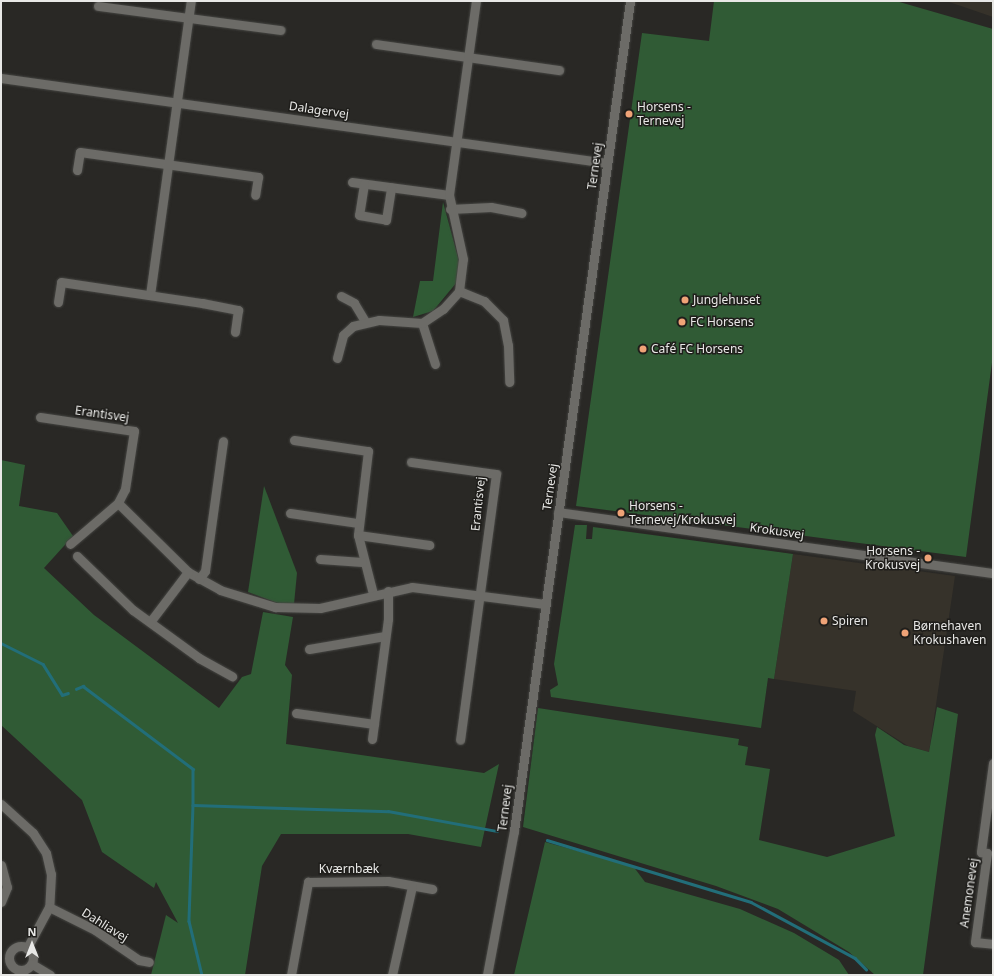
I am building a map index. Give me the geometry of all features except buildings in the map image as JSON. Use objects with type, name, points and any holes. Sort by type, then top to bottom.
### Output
[{"type":"street","points":[[150,295],[191,1]]},
{"type":"street","points":[[337,358],[343,335],[365,321],[422,323],[443,309],[459,291],[463,259],[450,209],[449,195],[476,1]]},
{"type":"street","name":"Ternevej","points":[[487,975],[514,831],[630,1]]},
{"type":"street","points":[[98,6],[280,30]]},
{"type":"street","points":[[376,44],[559,70]]},
{"type":"street","name":"Dalagervej","points":[[1,78],[607,163]]},
{"type":"street","points":[[77,170],[80,152],[258,177],[255,195]]},
{"type":"street","points":[[352,182],[449,195]]},
{"type":"street","points":[[364,184],[359,215],[386,220],[391,188]]},
{"type":"street","points":[[450,209],[491,207],[521,213]]},
{"type":"street","points":[[58,302],[61,282],[238,310],[234,332]]},
{"type":"street","points":[[459,291],[484,301],[503,320],[508,345],[509,382]]},
{"type":"street","points":[[341,296],[354,304],[365,321]]},
{"type":"street","points":[[422,323],[434,364]]},
{"type":"street","name":"Erantisvej","points":[[40,417],[134,431],[127,483],[118,503],[70,544]]},
{"type":"street","points":[[200,580],[205,571],[223,440]]},
{"type":"street","points":[[294,440],[368,451],[358,523],[358,535],[362,562],[373,594]]},
{"type":"street","name":"Erantisvej","points":[[411,462],[496,474],[460,740]]},
{"type":"street","points":[[118,503],[188,572],[200,580],[253,600],[298,610],[320,608],[373,594],[412,587],[545,604]]},
{"type":"street","name":"Krokusvej","points":[[558,512],[993,573]]},
{"type":"street","points":[[290,513],[358,523]]},
{"type":"street","points":[[358,535],[429,545]]},
{"type":"street","points":[[76,556],[116,596],[200,658],[232,676]]},
{"type":"street","points":[[320,559],[362,562]]},
{"type":"street","points":[[150,622],[188,572]]},
{"type":"street","points":[[372,739],[385,636],[388,591]]},
{"type":"street","points":[[309,649],[385,636]]},
{"type":"street","points":[[296,713],[374,724]]},
{"type":"street","name":"Anemonevej","points":[[993,762],[981,852],[987,853],[975,942],[993,944]]},
{"type":"street","points":[[1,804],[33,833],[46,853],[51,874],[49,907],[27,948]]},
{"type":"street","points":[[1,865],[7,887],[1,902]]},
{"type":"street","name":"Kværnbæk","points":[[291,975],[308,882],[388,881],[432,889]]},
{"type":"street","points":[[392,975],[412,886]]},
{"type":"street","name":"Dahliavej","points":[[49,907],[95,930],[139,960],[149,962]]},
{"type":"street","points":[[20,946],[27,948],[33,957],[32,964],[26,969],[14,968],[10,953],[20,946]]},
{"type":"street","points":[[1,949],[10,953]]},
{"type":"street","points":[[32,964],[50,975]]},
{"type":"shaded area","points":[[946,1],[993,1],[993,17],[961,6]]},
{"type":"shaded area","points":[[793,554],[955,576],[929,752],[908,746],[853,711],[856,691],[774,679]]},
{"type":"green space","points":[[714,1],[896,1],[993,29],[993,355],[966,557],[576,506],[642,33],[709,41]]},
{"type":"green space","points":[[443,202],[459,261],[457,282],[433,311],[413,317],[420,281],[433,281]]},
{"type":"green space","points":[[1,460],[25,465],[19,506],[57,513],[73,536],[44,568],[94,615],[219,708],[242,677],[251,674],[263,612],[293,617],[285,665],[292,675],[286,744],[484,773],[499,764],[481,847],[408,834],[281,834],[262,866],[245,975],[151,975],[166,915],[178,923],[156,882],[154,888],[102,852],[82,800],[1,725]]},
{"type":"green space","points":[[264,486],[297,573],[294,604],[280,604],[248,592]]},
{"type":"green space","points":[[575,525],[587,525],[586,539],[592,539],[593,527],[793,554],[774,679],[768,678],[761,728],[551,697],[550,690],[558,685],[554,664]]},
{"type":"green space","points":[[937,707],[958,714],[923,975],[875,975],[849,952],[778,909],[716,886],[523,827],[538,708],[739,739],[738,745],[748,747],[745,765],[770,769],[759,840],[827,857],[895,836],[875,735],[877,727],[904,745],[929,752]]},
{"type":"green space","points":[[545,842],[633,866],[645,882],[740,909],[794,933],[839,960],[849,975],[514,975]]},
{"type":"waterway","points":[[1,643],[43,664],[62,695],[68,693]]},
{"type":"waterway","points":[[76,689],[83,686],[193,769],[193,805],[388,811],[497,831]]},
{"type":"waterway","points":[[193,805],[189,921],[202,975]]},
{"type":"waterway","points":[[547,840],[751,902],[855,958],[866,969]]},
{"type":"place","name":"Horsens - Ternevej","points":[[629,114]]},
{"type":"place","name":"Junglehuset","points":[[685,300]]},
{"type":"place","name":"FC Horsens","points":[[682,322]]},
{"type":"place","name":"Café FC Horsens","points":[[643,349]]},
{"type":"place","name":"Horsens - Ternevej/Krokusvej","points":[[621,513]]},
{"type":"place","name":"Horsens - Krokusvej","points":[[928,558]]},
{"type":"place","name":"Spiren","points":[[824,621]]},
{"type":"place","name":"Børnehaven Krokushaven","points":[[905,633]]}]
